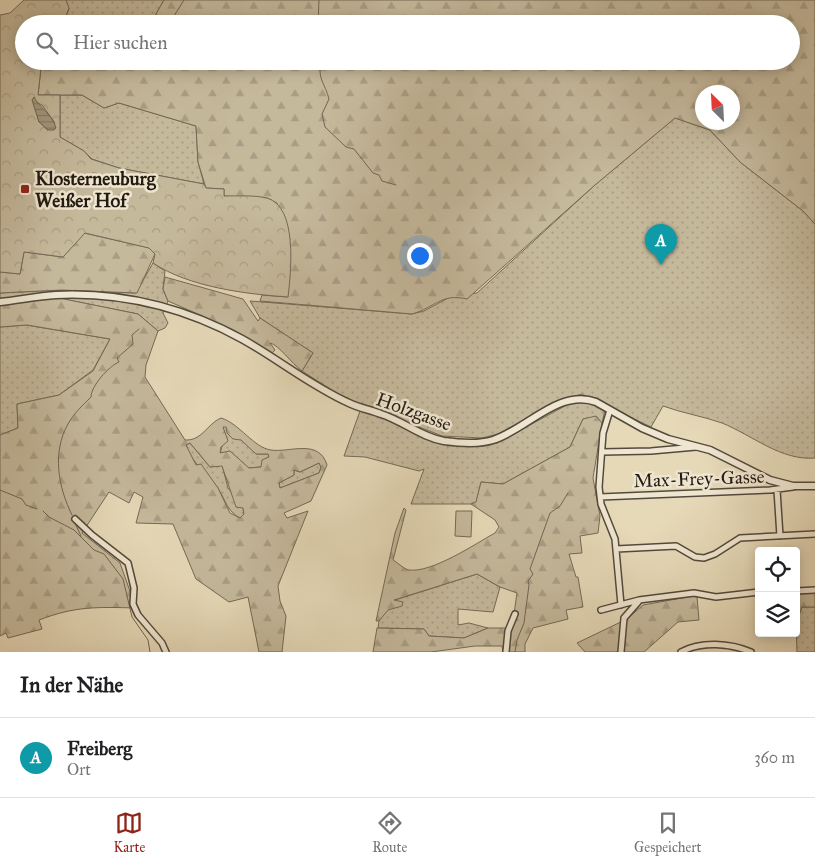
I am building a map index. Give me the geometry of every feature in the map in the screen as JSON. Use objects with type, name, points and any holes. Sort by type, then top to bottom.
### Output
[{"type":"street","name":"Holzgasse","points":[[0,302],[54,295],[91,294],[150,303],[187,314],[242,339],[350,404],[380,413],[423,434],[445,441],[490,441],[573,399],[590,400],[668,439],[698,446],[770,480],[799,486],[815,486]]},
{"type":"street","points":[[610,410],[604,427],[600,497],[603,510],[613,532],[621,605]]},
{"type":"street","points":[[667,449],[668,439]]},
{"type":"street","points":[[602,452],[698,446]]},
{"type":"street","points":[[770,480],[770,490]]},
{"type":"street","name":"Max-Frey-Gasse","points":[[600,497],[777,490],[799,486]]},
{"type":"street","points":[[777,490],[780,536]]},
{"type":"street","points":[[76,519],[92,535],[128,563],[134,588],[133,604],[138,615],[162,643],[166,652]]},
{"type":"street","points":[[616,549],[676,546],[695,557],[704,558],[715,554],[740,538],[815,534]]},
{"type":"street","points":[[800,591],[815,590]]},
{"type":"street","points":[[601,610],[640,600],[694,593],[716,597],[755,592]]},
{"type":"street","points":[[621,652],[624,618],[640,600]]},
{"type":"street","points":[[506,652],[508,631],[515,614]]},
{"type":"street","points":[[681,652],[688,648],[721,644],[733,645],[750,652]]},
{"type":"green space","points":[[24,0],[66,0],[69,8],[66,15],[15,15],[15,70],[41,70],[38,95],[60,95],[60,137],[84,151],[91,159],[119,168],[204,184],[206,188],[224,189],[224,196],[262,197],[277,204],[284,214],[290,242],[291,257],[288,297],[254,294],[200,284],[167,271],[153,263],[155,254],[149,248],[85,233],[63,257],[24,252],[20,274],[0,272],[0,15],[10,13]],"holes":[[[34,101],[42,105],[55,123],[48,130],[39,122]]]},
{"type":"green space","points":[[66,0],[164,0],[156,15],[67,15],[69,9]]},
{"type":"green space","points":[[164,0],[815,0],[815,224],[803,211],[740,162],[710,130],[740,130],[740,85],[695,85],[695,125],[675,118],[595,185],[467,299],[444,299],[412,314],[260,301],[262,295],[288,297],[277,203],[267,198],[224,196],[224,189],[206,188],[198,162],[196,126],[119,103],[104,108],[82,95],[38,95],[41,70],[800,70],[800,15],[156,15]]},
{"type":"green space","points":[[60,95],[82,95],[104,108],[119,103],[196,126],[198,162],[204,184],[119,168],[92,159],[84,151],[60,137]]},
{"type":"green space","points":[[675,118],[695,125],[695,130],[710,130],[740,162],[803,211],[815,224],[815,458],[802,458],[790,455],[767,446],[722,423],[663,406],[651,427],[582,394],[564,399],[547,407],[498,434],[482,438],[442,436],[341,396],[302,371],[313,353],[260,318],[250,301],[412,314],[424,311],[452,296],[477,293],[595,185]]},
{"type":"green space","points":[[84,233],[150,248],[155,254],[137,293],[61,290],[0,293],[0,272],[20,274],[24,252],[63,257]]},
{"type":"green space","points":[[153,263],[165,271],[163,289],[168,301],[163,313],[168,323],[165,328],[158,331],[138,314],[64,299],[49,293],[0,300],[0,293],[61,290],[136,293]]},
{"type":"green space","points":[[165,277],[243,299],[258,321],[260,318],[313,353],[302,371],[274,344],[270,343],[275,350],[272,353],[234,330],[168,301],[163,289]]},
{"type":"green space","points":[[49,293],[64,299],[138,314],[158,331],[146,365],[145,377],[185,440],[196,438],[221,418],[234,425],[265,448],[271,450],[311,449],[323,457],[327,465],[311,501],[284,513],[287,518],[308,511],[278,586],[280,601],[286,616],[282,652],[259,652],[248,597],[229,602],[196,579],[173,524],[136,523],[143,497],[134,492],[129,503],[109,492],[82,533],[120,563],[136,608],[98,608],[64,612],[39,620],[42,629],[8,638],[6,633],[0,636],[0,435],[18,428],[17,404],[59,395],[93,371],[110,339],[27,325],[0,327],[0,300]],"holes":[[[223,427],[226,427],[227,433],[233,439],[241,440],[256,454],[268,454],[269,457],[262,460],[261,467],[249,468],[230,451],[220,453],[221,447],[228,441]],[[190,443],[210,467],[222,466],[236,507],[243,508],[244,514],[240,518],[230,513],[218,488],[201,464],[196,465],[186,445]],[[319,463],[321,467],[319,473],[280,488],[279,483],[294,475],[294,470],[300,472]]]},
{"type":"green space","points":[[26,325],[110,339],[93,370],[59,395],[17,404],[18,428],[0,435],[0,327]]},
{"type":"green space","points":[[574,401],[593,403],[605,410],[602,423],[596,417],[583,419],[570,447],[503,484],[481,482],[476,503],[411,504],[424,469],[419,471],[365,457],[344,456],[360,411],[374,414],[448,443],[447,446],[497,443]]},
{"type":"green space","points":[[596,416],[602,423],[593,478],[600,516],[598,533],[580,536],[582,553],[569,554],[576,577],[578,577],[583,607],[566,610],[568,619],[533,628],[525,644],[525,652],[503,652],[502,646],[475,646],[431,652],[373,652],[377,628],[424,629],[429,636],[464,638],[488,628],[512,628],[517,593],[500,587],[477,574],[394,600],[403,602],[402,606],[388,610],[379,621],[376,621],[395,533],[404,508],[406,510],[393,560],[409,570],[418,570],[441,563],[495,533],[499,527],[495,520],[471,504],[476,502],[481,482],[503,484],[570,447],[583,419]]},
{"type":"green space","points":[[226,426],[256,454],[268,454],[269,457],[261,467],[248,468],[230,451],[220,454],[225,434],[223,427]]},
{"type":"green space","points":[[190,443],[210,467],[222,465],[228,488],[243,508],[244,514],[240,518],[229,509],[215,484],[189,452],[186,445]]},
{"type":"green space","points":[[319,463],[321,467],[319,473],[280,488],[279,483],[294,475],[294,470],[300,472]]},
{"type":"green space","points":[[456,511],[472,511],[471,537],[455,536]]},
{"type":"green space","points":[[477,574],[500,587],[493,612],[458,609],[458,625],[469,623],[488,628],[464,638],[429,636],[424,629],[378,628],[379,621],[392,601]]},
{"type":"green space","points":[[815,593],[815,607],[802,607],[800,612],[800,594]]},
{"type":"green space","points":[[693,596],[697,597],[699,620],[678,622],[644,652],[585,652],[577,643],[627,619],[643,605]]},
{"type":"green space","points":[[802,607],[815,607],[815,652],[797,652],[796,637],[800,637],[800,612]]},
{"type":"shaded area","points":[[34,97],[52,119],[56,128],[54,130],[48,130],[39,122],[32,100]]},
{"type":"waterway","points":[[175,15],[184,0]]},
{"type":"waterway","points":[[318,15],[319,0]]},
{"type":"waterway","points":[[320,70],[329,99],[322,114],[325,127],[346,147],[354,149],[373,173],[379,175],[382,181],[396,185]]},
{"type":"waterway","points":[[72,515],[60,481],[59,458],[63,435],[73,416],[91,397],[94,387],[101,377],[119,362],[117,358],[133,344],[132,335],[139,329]]},
{"type":"waterway","points":[[0,490],[22,499],[26,505],[37,509]]},
{"type":"waterway","points":[[515,652],[517,640],[524,623],[528,581],[533,574],[530,569],[550,513],[560,506],[568,493]]},
{"type":"waterway","points":[[43,511],[49,517],[74,530],[94,550],[104,554],[123,579],[132,617],[148,640],[150,652]]},
{"type":"waterway","points":[[74,521],[81,536]]},
{"type":"place","name":"Klosterneuburg Weißer Hof","points":[[25,189]]},
{"type":"place","name":"Freiberg","points":[[661,265]]}]
